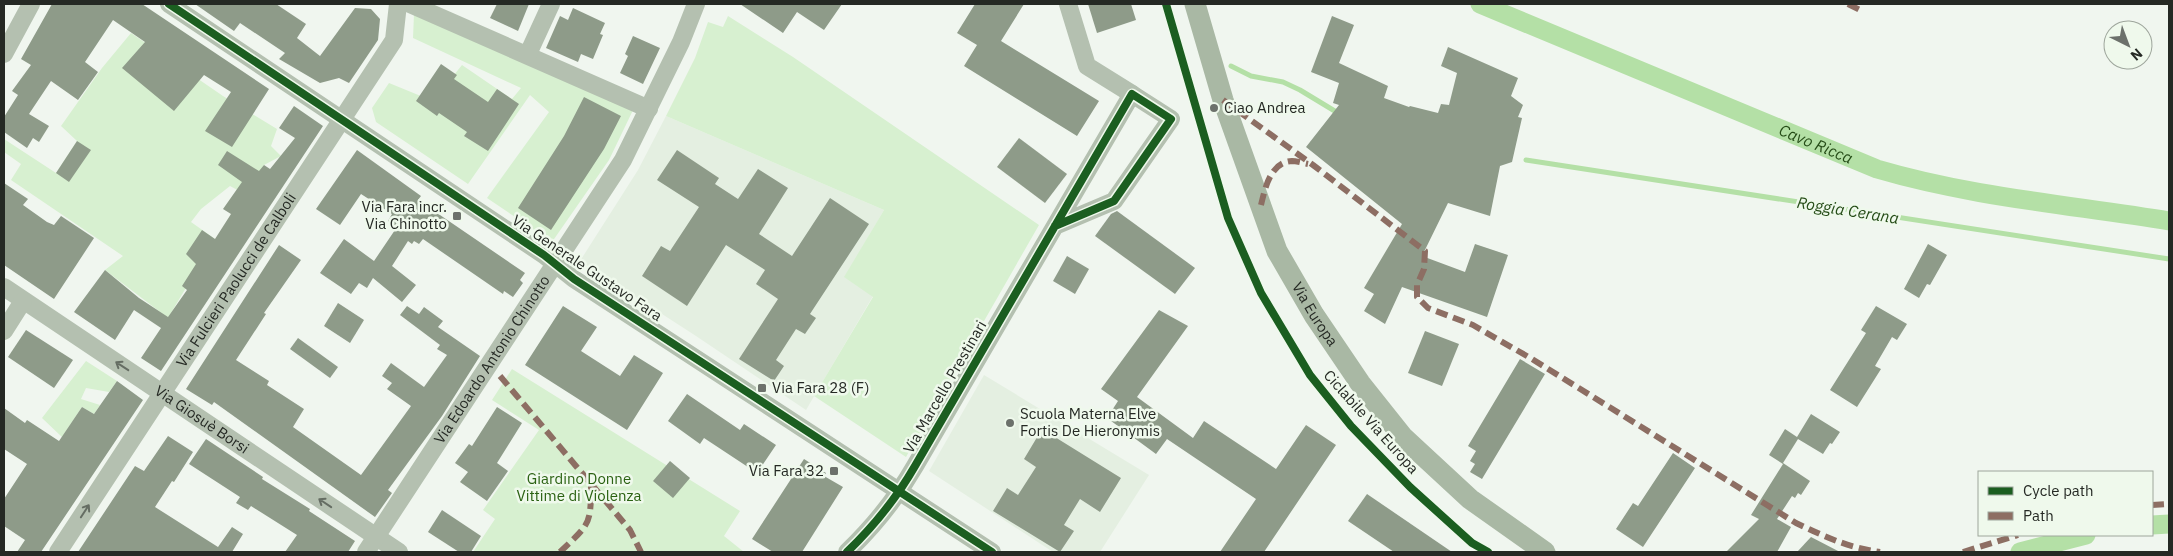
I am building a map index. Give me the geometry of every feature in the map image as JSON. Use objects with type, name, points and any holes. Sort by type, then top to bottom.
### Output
[{"type":"main road","name":"Via Europa","points":[[1195,4],[1222,100],[1277,251],[1314,315],[1360,383],[1403,437],[1470,499],[1545,552]]},
{"type":"street","points":[[4,54],[31,4]]},
{"type":"street","name":"Via Generale Gustavo Fara","points":[[169,4],[342,119],[555,264],[574,279],[992,552]]},
{"type":"street","name":"Via Fulcieri Paolucci de Calboli","points":[[58,552],[394,40],[398,4]]},
{"type":"street","points":[[410,4],[528,54],[649,110]]},
{"type":"street","points":[[528,54],[552,4]]},
{"type":"street","name":"Via Edoardo Antonio Chinotto","points":[[366,552],[623,160],[681,42],[696,4]]},
{"type":"street","points":[[1055,226],[1114,201],[1171,119],[1087,66],[1068,4]]},
{"type":"street","name":"Via Marcello Prestinari","points":[[847,552],[875,525],[900,492],[1132,94]]},
{"type":"street","name":"Via Giosuè Borsi","points":[[4,286],[23,301],[163,392],[399,552]]},
{"type":"street","points":[[4,331],[23,301]]},
{"type":"shaded area","points":[[666,116],[884,210],[845,277],[873,296],[806,410],[580,261],[638,170]]},
{"type":"shaded area","name":"Scuola Materna Elve Fortis De Hieronymis","points":[[984,375],[1149,475],[1100,552],[1053,552],[929,471]]},
{"type":"green space","points":[[414,14],[634,108],[609,160],[552,242],[487,198],[549,112],[530,95],[468,184],[376,122],[372,108],[389,83],[433,101],[462,65],[512,99],[521,88],[413,38]]},
{"type":"green space","points":[[728,16],[793,57],[1039,225],[906,457],[814,396],[873,297],[844,277],[884,210],[666,116],[695,58],[708,22],[723,27]]},
{"type":"green space","points":[[131,33],[223,96],[277,129],[271,146],[281,156],[264,165],[245,194],[230,186],[201,209],[191,222],[215,239],[168,318],[105,270],[123,256],[11,180],[21,164],[4,152],[4,139],[56,173],[77,141],[61,126],[102,68]]},
{"type":"green space","points":[[86,361],[117,381],[109,392],[86,388],[81,399],[100,405],[94,414],[82,407],[62,437],[42,418]]},
{"type":"green space","name":"Giardino Donne Vittime di Violenza","points":[[512,369],[740,511],[724,536],[744,552],[473,552],[495,519],[483,510],[539,430],[492,400]]},
{"type":"building","points":[[52,4],[142,4],[269,89],[232,147],[205,131],[231,92],[204,75],[174,111],[122,68],[145,42],[113,20],[85,62],[98,72],[78,100],[51,81],[29,114],[49,126],[39,142],[33,138],[27,148],[4,132],[4,117],[18,95],[12,91],[31,65],[21,59]]},
{"type":"building","points":[[195,4],[276,4],[306,24],[297,38],[320,56],[355,8],[371,9],[380,19],[378,40],[349,83],[339,78],[320,83],[279,59],[285,53],[240,23],[234,31]]},
{"type":"building","points":[[497,4],[529,4],[518,31],[490,18]]},
{"type":"building","points":[[740,4],[842,4],[824,30],[797,12],[783,33]]},
{"type":"building","points":[[975,4],[1024,4],[1001,41],[1099,101],[1077,136],[964,66],[977,45],[957,33]]},
{"type":"building","points":[[1088,4],[1131,4],[1136,20],[1097,33]]},
{"type":"building","points":[[573,8],[605,23],[600,34],[603,35],[593,59],[581,54],[578,62],[546,48],[560,16],[568,20]]},
{"type":"building","points":[[1332,16],[1354,25],[1339,63],[1388,86],[1384,98],[1409,107],[1438,113],[1441,104],[1449,105],[1457,73],[1441,66],[1448,47],[1518,78],[1511,96],[1523,105],[1518,117],[1522,118],[1512,162],[1500,166],[1490,216],[1448,203],[1422,256],[1465,272],[1475,244],[1508,255],[1487,317],[1402,287],[1385,324],[1364,311],[1374,294],[1364,288],[1402,224],[1306,147],[1339,105],[1333,103],[1339,83],[1311,72]]},
{"type":"building","points":[[633,36],[660,48],[643,84],[620,73],[628,56],[625,54]]},
{"type":"building","points":[[441,64],[457,75],[454,79],[488,102],[497,89],[519,104],[488,151],[464,136],[467,132],[439,113],[437,116],[416,101]]},
{"type":"building","points":[[584,97],[621,116],[604,149],[551,230],[518,208],[564,136]]},
{"type":"building","points":[[294,106],[323,126],[161,371],[141,358],[161,328],[134,310],[115,340],[74,312],[105,270],[139,298],[168,317],[187,290],[182,286],[196,264],[186,254],[202,230],[215,239],[231,214],[223,209],[242,182],[218,165],[227,151],[259,171],[264,165],[270,169],[295,138],[279,128]]},
{"type":"building","points":[[1019,138],[1067,174],[1045,203],[997,167]]},
{"type":"building","points":[[77,141],[91,150],[69,182],[56,173]]},
{"type":"building","points":[[357,150],[421,196],[418,200],[525,273],[520,280],[523,283],[513,297],[504,291],[503,294],[423,239],[419,244],[414,241],[412,244],[408,241],[392,266],[416,285],[402,302],[373,278],[367,288],[359,283],[351,294],[320,273],[344,239],[374,261],[397,227],[388,221],[392,214],[361,194],[340,225],[316,209]]},
{"type":"building","points":[[677,150],[719,178],[715,184],[738,199],[758,169],[788,188],[759,234],[792,256],[830,198],[869,224],[810,314],[816,318],[805,334],[796,329],[776,360],[784,366],[774,381],[739,359],[778,299],[756,284],[765,270],[726,245],[687,306],[642,276],[661,246],[670,251],[699,207],[657,180]]},
{"type":"building","points":[[4,183],[28,199],[23,205],[47,222],[54,225],[61,216],[94,238],[54,299],[4,265]]},
{"type":"building","points":[[1117,211],[1195,268],[1175,294],[1095,236],[1111,214]]},
{"type":"building","points":[[1928,244],[1947,255],[1930,285],[1927,284],[1919,298],[1904,289]]},
{"type":"building","points":[[279,245],[301,260],[264,313],[266,314],[236,360],[269,381],[267,385],[304,409],[293,427],[361,475],[411,406],[387,389],[392,383],[382,376],[391,363],[424,387],[447,355],[437,349],[440,345],[400,315],[407,306],[419,314],[424,307],[443,321],[438,327],[480,356],[442,416],[388,490],[392,493],[375,517],[214,402],[212,405],[186,389]]},
{"type":"building","points":[[1067,256],[1089,269],[1075,294],[1053,281]]},
{"type":"building","points":[[338,303],[364,320],[350,343],[324,326]]},
{"type":"building","points":[[563,306],[597,327],[581,351],[620,376],[634,355],[663,373],[627,430],[525,365]]},
{"type":"building","points":[[1876,306],[1907,324],[1897,340],[1892,337],[1875,366],[1881,369],[1857,407],[1830,390],[1866,333],[1861,330]]},
{"type":"building","points":[[1159,310],[1188,326],[1137,397],[1193,438],[1204,421],[1276,469],[1306,425],[1336,445],[1264,552],[1220,552],[1256,499],[1167,439],[1156,454],[1107,418],[1118,401],[1101,389]]},
{"type":"building","points":[[26,330],[73,360],[54,388],[8,357]]},
{"type":"building","points":[[1425,331],[1459,344],[1442,386],[1408,373]]},
{"type":"building","points":[[298,338],[338,367],[330,378],[290,349]]},
{"type":"building","points":[[1520,359],[1545,374],[1482,479],[1470,472],[1475,464],[1470,461],[1476,451],[1468,446]]},
{"type":"building","points":[[117,381],[143,400],[41,552],[17,552],[25,540],[4,526],[4,499],[27,464],[4,449],[4,408],[25,423],[27,420],[59,441],[82,407],[94,414]]},
{"type":"building","points":[[687,394],[740,430],[744,424],[776,445],[757,473],[704,438],[700,444],[668,421]]},
{"type":"building","points":[[497,407],[522,423],[497,463],[508,471],[487,501],[460,482],[468,472],[455,463],[469,444],[472,446]]},
{"type":"building","points":[[1811,414],[1840,432],[1823,454],[1798,439],[1783,463],[1810,481],[1801,495],[1798,493],[1795,498],[1792,496],[1777,519],[1791,527],[1777,552],[1726,552],[1759,519],[1751,515],[1783,464],[1769,455],[1785,429],[1797,437]]},
{"type":"building","points":[[1042,429],[1121,478],[1100,512],[1080,499],[1064,525],[1074,531],[1060,552],[993,511],[1007,488],[1018,495],[1036,467],[1024,459]]},
{"type":"building","points":[[168,436],[193,452],[155,507],[218,547],[232,527],[243,534],[232,552],[78,552],[135,466],[144,471]]},
{"type":"building","points":[[206,439],[355,541],[348,552],[285,552],[297,535],[251,506],[248,510],[236,503],[240,497],[189,464]]},
{"type":"building","points":[[1673,453],[1695,468],[1643,547],[1616,529],[1633,503],[1638,506]]},
{"type":"building","points":[[804,459],[826,473],[824,476],[843,487],[802,552],[773,552],[752,539]]},
{"type":"building","points":[[670,461],[690,478],[673,498],[653,481]]},
{"type":"building","points":[[1367,494],[1452,552],[1394,552],[1348,521]]},
{"type":"building","points":[[442,510],[481,536],[471,552],[459,552],[428,532]]},
{"type":"building","points":[[1811,537],[1840,552],[1797,552]]},
{"type":"waterway","name":"Cavo Ricca","points":[[1480,4],[1877,169],[1913,179],[1986,194],[2169,221]]},
{"type":"waterway","name":"Roggia Cerana","points":[[1231,66],[1251,76],[1283,82],[1338,113]]},
{"type":"waterway","name":"Roggia Cerana","points":[[1526,160],[2169,259]]},
{"type":"waterway","points":[[2153,525],[2169,524]]},
{"type":"waterway","points":[[2020,552],[2082,536]]},
{"type":"marked path","points":[[1848,4],[1860,10]]},
{"type":"marked path","points":[[1223,100],[1313,165],[1425,251],[1424,269],[1417,285],[1417,297],[1428,308],[1473,325],[1532,359],[1796,523],[1846,544],[1880,552]]},
{"type":"marked path","points":[[1261,205],[1270,177],[1278,166],[1292,161],[1308,164]]},
{"type":"marked path","points":[[500,376],[630,530],[641,552]]},
{"type":"marked path","points":[[560,552],[578,535],[587,523],[591,483]]},
{"type":"marked path","points":[[2153,505],[2169,504]]},
{"type":"marked path","points":[[1963,552],[2015,536]]},
{"type":"cycle path","points":[[169,4],[544,255],[574,279],[992,552]]},
{"type":"cycle path","name":"Ciclabile Via Europa","points":[[1166,4],[1228,218],[1261,293],[1310,375],[1351,426],[1410,487],[1472,543],[1488,552]]},
{"type":"cycle path","points":[[847,552],[867,532],[908,478],[1132,94],[1171,119],[1114,201],[1055,226]]},
{"type":"place","name":"Ciao Andrea","points":[[1214,108]]},
{"type":"place","name":"Via Fara incr. Via Chinotto","points":[[457,216]]},
{"type":"place","name":"Via Fara 28 (F)","points":[[762,388]]},
{"type":"place","name":"Scuola Materna Elve Fortis De Hieronymis","points":[[1010,423]]},
{"type":"place","name":"Via Fara 32","points":[[834,471]]}]
